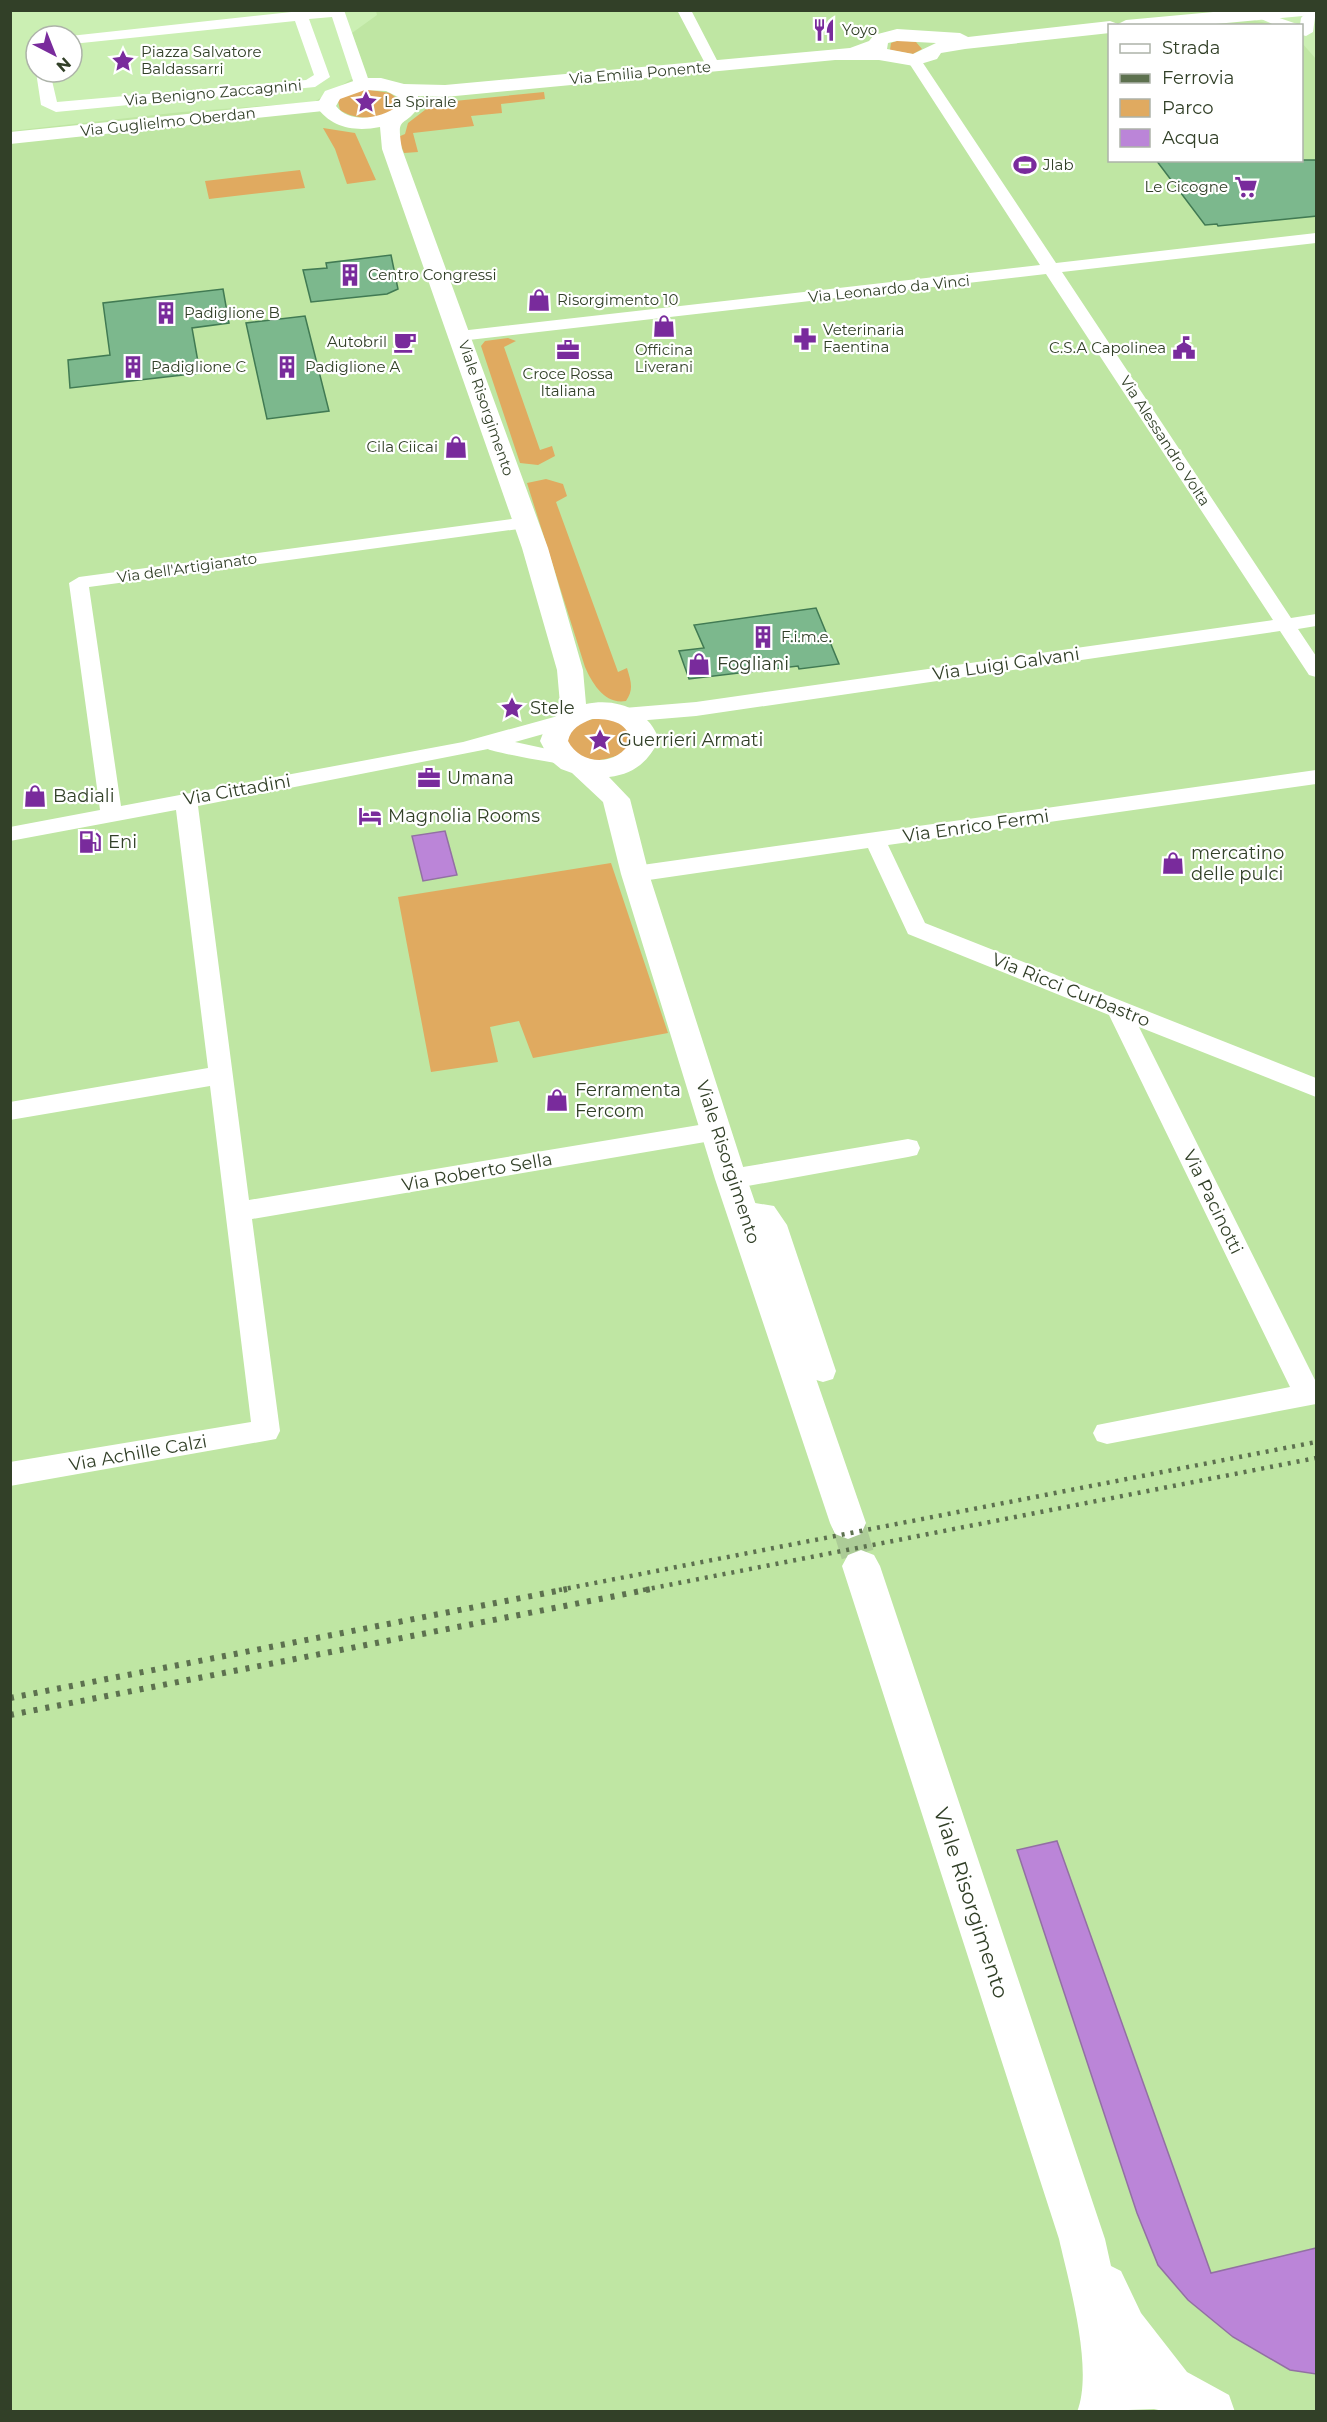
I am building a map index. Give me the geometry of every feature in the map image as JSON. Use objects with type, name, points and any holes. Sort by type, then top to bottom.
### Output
[{"type":"main road","points":[[1145,24],[1248,13],[1303,10]]},
{"type":"main road","name":"Via Emilia Ponente","points":[[406,96],[835,54],[883,45],[999,38],[1108,27]]},
{"type":"main road","name":"Via Emilia Ponente","points":[[883,45],[892,58],[914,60],[926,57],[924,41]]},
{"type":"main road","points":[[362,84],[384,84],[406,96],[403,113],[394,117],[360,122],[336,117],[326,106],[332,94],[362,84]]},
{"type":"main road","name":"Via Guglielmo Oberdan","points":[[10,138],[326,106]]},
{"type":"main road","name":"Viale Risorgimento","points":[[394,117],[389,131],[392,149],[526,523],[570,670],[573,704],[567,720]]},
{"type":"main road","name":"Viale Risorgimento","points":[[360,122],[381,136],[392,149]]},
{"type":"main road","name":"Viale Risorgimento","points":[[570,670],[596,700],[618,713]]},
{"type":"main road","points":[[592,711],[618,713],[639,724],[644,732],[637,754],[616,799],[556,748],[554,741],[559,727],[567,720],[592,711]]},
{"type":"main road","points":[[575,764],[608,768],[637,754]]},
{"type":"main road","name":"Viale Risorgimento","points":[[616,799],[635,874],[717,1131],[730,1179],[743,1211],[848,1523]]},
{"type":"main road","name":"Viale Risorgimento","points":[[861,1566],[1082,2240],[1103,2337],[1102,2408]]},
{"type":"main road","name":"Viale Risorgimento","points":[[1082,2240],[1125,2329],[1169,2386]]},
{"type":"main road","name":"Viale Risorgimento","points":[[1102,2408],[1123,2391],[1145,2385],[1169,2386],[1192,2396],[1212,2412]]},
{"type":"street","points":[[684,10],[713,66]]},
{"type":"street","points":[[84,39],[337,11],[362,84]]},
{"type":"street","points":[[1303,25],[1317,11]]},
{"type":"street","points":[[1248,13],[1284,24]]},
{"type":"street","name":"Via Benigno Zaccagnini","points":[[45,84],[49,105],[56,107],[310,84],[322,77],[301,16]]},
{"type":"street","points":[[1303,32],[1317,44]]},
{"type":"street","name":"Via Alessandro Volta","points":[[914,60],[1317,671]]},
{"type":"street","name":"Via Benigno Zaccagnini","points":[[111,102],[171,121]]},
{"type":"street","name":"Via Leonardo da Vinci","points":[[460,336],[1317,238]]},
{"type":"street","name":"Via dell'Artigianato","points":[[111,813],[79,583],[526,523]]},
{"type":"street","name":"Via Luigi Galvani","points":[[618,713],[696,709],[1317,620]]},
{"type":"street","name":"Via Luigi Galvani","points":[[637,754],[663,728],[696,709]]},
{"type":"street","name":"Via Cittadini","points":[[10,834],[111,813],[464,749],[567,720]]},
{"type":"street","name":"Via Cittadini","points":[[464,749],[525,749],[575,764]]},
{"type":"street","name":"Via Enrico Fermi","points":[[635,874],[1317,777]]},
{"type":"street","points":[[186,800],[238,1212]]},
{"type":"street","name":"Via Ricci Curbastro","points":[[875,840],[916,928],[1317,1088]]},
{"type":"street","name":"Via Pacinotti","points":[[1107,1433],[1312,1394],[1119,1010]]},
{"type":"street","points":[[10,1111],[221,1075]]},
{"type":"street","name":"Via Roberto Sella","points":[[238,1212],[717,1131]]},
{"type":"street","points":[[730,1179],[908,1148]]},
{"type":"street","points":[[743,1211],[765,1214],[774,1225],[823,1371]]},
{"type":"street","name":"Via Achille Calzi","points":[[10,1474],[266,1431],[238,1212]]},
{"type":"shaded area","points":[[1246,10],[1256,21],[1274,24],[1108,24],[1108,162],[1303,162],[1303,44],[1316,59],[1316,2411],[11,2411],[10,131],[182,112],[314,102],[355,77],[367,75],[352,33],[377,15],[376,11]]},
{"type":"green space","points":[[899,40],[916,42],[922,49],[913,54],[890,50],[891,43]]},
{"type":"green space","points":[[364,89],[390,93],[399,100],[398,105],[386,114],[370,118],[354,116],[340,110],[338,101],[341,97]]},
{"type":"green space","points":[[544,92],[545,99],[501,104],[502,113],[471,116],[474,126],[413,133],[418,152],[404,153],[398,137],[405,134],[408,123],[434,103]]},
{"type":"green space","points":[[323,128],[355,133],[376,180],[347,184],[335,149]]},
{"type":"green space","points":[[300,170],[305,188],[209,199],[205,181]]},
{"type":"green space","points":[[508,338],[516,341],[504,347],[540,450],[552,446],[555,456],[538,465],[520,463],[481,346],[485,341]]},
{"type":"green space","points":[[546,479],[563,484],[567,496],[556,502],[618,672],[627,668],[631,685],[626,701],[612,700],[606,696],[591,680],[585,667],[527,483]]},
{"type":"green space","points":[[602,718],[619,722],[634,736],[625,753],[596,760],[569,749],[567,733],[570,730],[583,722]]},
{"type":"green space","points":[[611,863],[668,1033],[533,1058],[519,1021],[490,1027],[498,1062],[431,1072],[398,897]]},
{"type":"water","points":[[445,831],[457,875],[423,881],[412,836]]},
{"type":"water","points":[[1057,1841],[1211,2273],[1316,2248],[1316,2374],[1290,2370],[1233,2337],[1188,2300],[1158,2265],[1137,2213],[1017,1850]]},
{"type":"building","name":"Le Cicogne","points":[[1303,160],[1317,160],[1317,216],[1218,226],[1217,224],[1205,225],[1158,162],[1303,162]]},
{"type":"building","name":"Centro Congressi","points":[[391,255],[398,289],[387,294],[311,302],[303,270],[327,268],[326,263]]},
{"type":"building","points":[[223,289],[229,323],[192,328],[200,373],[70,388],[68,360],[110,355],[103,303]]},
{"type":"building","name":"Padiglione A","points":[[305,316],[329,411],[267,419],[246,323]]},
{"type":"building","name":"F.i.m.e.","points":[[816,608],[839,664],[799,669],[798,666],[689,679],[679,651],[704,648],[694,625]]},
{"type":"tunnel","points":[[848,1523],[861,1566]]},
{"type":"railway","points":[[559,1590],[1316,1442]]},
{"type":"railway","points":[[643,1590],[1316,1458]]},
{"type":"railway","points":[[10,1698],[567,1589]]},
{"type":"railway","points":[[10,1715],[651,1589]]},
{"type":"place","name":"Yoyo","points":[[824,30]]},
{"type":"place","name":"Piazza Salvatore Baldassarri","points":[[123,61]]},
{"type":"place","name":"La Spirale","points":[[366,102]]},
{"type":"place","name":"Jlab","points":[[1025,165]]},
{"type":"place","name":"Le Cicogne","points":[[1246,187]]},
{"type":"place","name":"Centro Congressi","points":[[350,275]]},
{"type":"place","name":"Risorgimento 10","points":[[539,300]]},
{"type":"place","name":"Padiglione B","points":[[166,313]]},
{"type":"place","name":"Officina Liverani","points":[[664,326]]},
{"type":"place","name":"Veterinaria Faentina","points":[[805,339]]},
{"type":"place","name":"Autobril","points":[[405,342]]},
{"type":"place","name":"C.S.A Capolinea","points":[[1184,348]]},
{"type":"place","name":"Croce Rossa Italiana","points":[[568,350]]},
{"type":"place","name":"Padiglione C","points":[[133,367]]},
{"type":"place","name":"Padiglione A","points":[[287,367]]},
{"type":"place","name":"Cila Ciicai","points":[[456,447]]},
{"type":"place","name":"F.i.m.e.","points":[[763,637]]},
{"type":"place","name":"Fogliani","points":[[699,664]]},
{"type":"place","name":"Stele","points":[[512,708]]},
{"type":"place","name":"Guerrieri Armati","points":[[600,740]]},
{"type":"place","name":"Umana","points":[[429,778]]},
{"type":"place","name":"Badiali","points":[[35,796]]},
{"type":"place","name":"Magnolia Rooms","points":[[370,816]]},
{"type":"place","name":"Eni","points":[[90,842]]},
{"type":"place","name":"mercatino delle pulci","points":[[1173,863]]},
{"type":"place","name":"Ferramenta Fercom","points":[[557,1100]]}]
